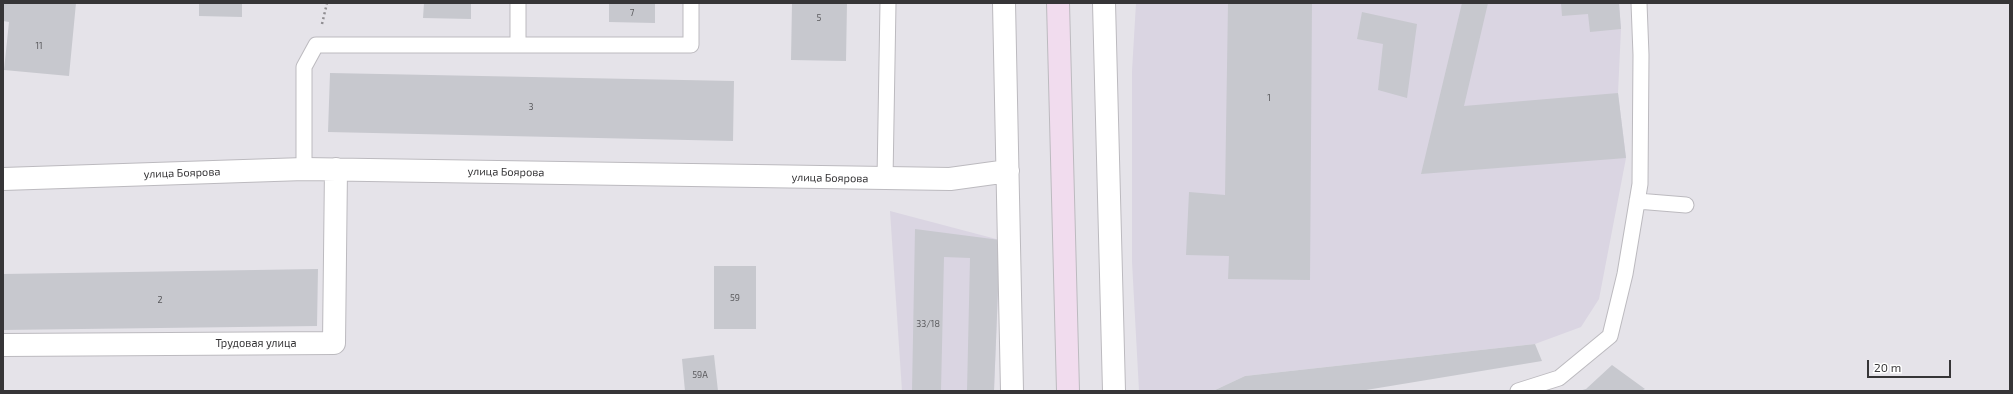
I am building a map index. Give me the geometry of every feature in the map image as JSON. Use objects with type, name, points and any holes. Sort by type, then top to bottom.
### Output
[{"type":"main road","points":[[1058,3],[1068,391]]},
{"type":"street","points":[[1004,3],[1012,391]]},
{"type":"street","points":[[1104,3],[1114,391]]},
{"type":"street","name":"улица Боярова","points":[[3,180],[336,169],[950,180],[1008,171]]},
{"type":"street","name":"Трудовая улица","points":[[3,345],[334,343],[336,169]]},
{"type":"lane","points":[[518,3],[518,45]]},
{"type":"lane","points":[[304,169],[304,67],[316,45],[691,45],[691,3]]},
{"type":"lane","points":[[884,179],[888,3]]},
{"type":"lane","points":[[1518,391],[1559,378],[1610,336],[1625,274],[1640,184],[1641,55],[1639,3]]},
{"type":"lane","points":[[1637,201],[1686,205]]},
{"type":"shaded area","points":[[1136,3],[1619,3],[1621,29],[1618,93],[1626,158],[1599,299],[1581,327],[1535,344],[1245,376],[1213,391],[1139,391],[1132,262],[1132,71]]},
{"type":"shaded area","points":[[890,211],[1000,240],[994,391],[902,391]]},
{"type":"building","points":[[3,3],[76,3],[69,76],[4,70],[9,22],[3,21]]},
{"type":"building","points":[[199,3],[242,3],[242,17],[199,16]]},
{"type":"building","points":[[424,3],[471,3],[471,19],[423,18]]},
{"type":"building","points":[[609,3],[655,3],[655,23],[609,22]]},
{"type":"building","points":[[792,3],[847,3],[846,61],[791,60]]},
{"type":"building","points":[[1228,3],[1312,3],[1310,280],[1228,279],[1229,256],[1186,255],[1189,192],[1225,195]]},
{"type":"building","points":[[1462,3],[1488,3],[1464,106],[1618,93],[1626,158],[1421,174]]},
{"type":"building","points":[[1561,3],[1619,3],[1621,29],[1590,32],[1588,14],[1562,16]]},
{"type":"building","points":[[1362,12],[1417,24],[1407,98],[1378,90],[1383,44],[1357,39]]},
{"type":"building","points":[[330,73],[734,81],[733,141],[328,132]]},
{"type":"building","points":[[915,229],[1000,240],[994,391],[967,391],[970,258],[944,257],[941,391],[912,391]]},
{"type":"building","points":[[714,266],[756,266],[756,329],[714,329]]},
{"type":"building","points":[[318,269],[317,326],[3,330],[3,274]]},
{"type":"building","points":[[1535,344],[1542,361],[1360,391],[1213,391],[1245,376]]},
{"type":"building","points":[[714,355],[718,391],[685,391],[682,359]]},
{"type":"building","points":[[1612,365],[1645,389],[1641,391],[1579,391],[1586,389]]}]
